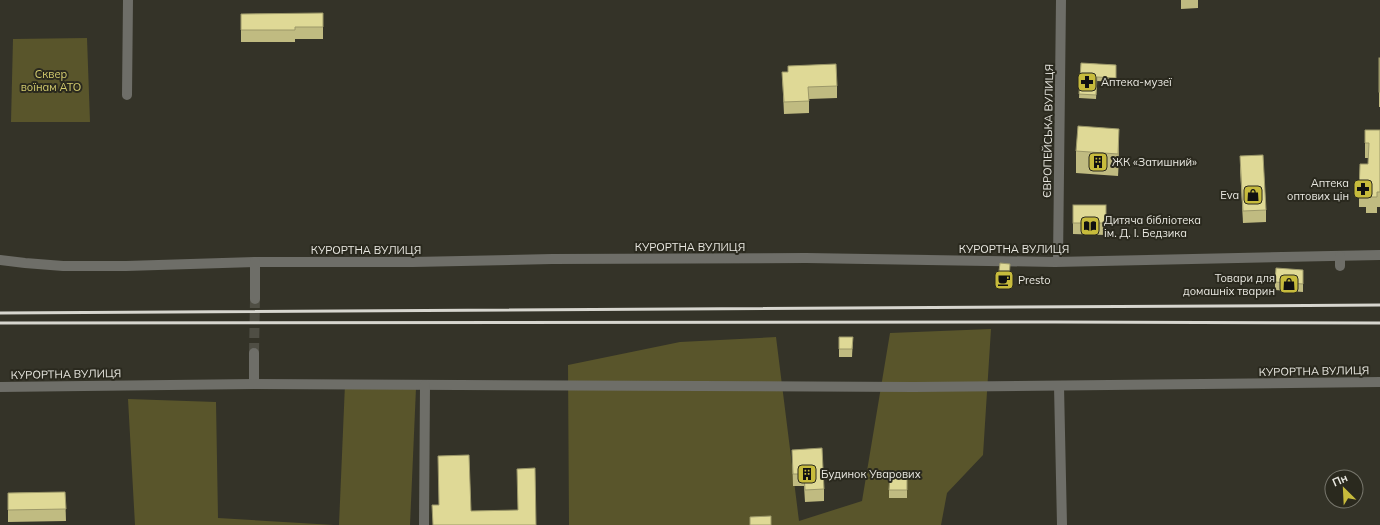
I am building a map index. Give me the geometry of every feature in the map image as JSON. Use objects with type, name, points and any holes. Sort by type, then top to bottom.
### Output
[{"type":"street","points":[[127,95],[128,0]]},
{"type":"street","name":"ЄВРОПЕЙСЬКА ВУЛИЦЯ","points":[[1058,261],[1061,0]]},
{"type":"street","name":"КУРОРТНА ВУЛИЦЯ","points":[[0,260],[63,266],[158,266],[255,262],[413,262],[552,259],[798,258],[1058,261],[1340,261],[1380,255]]},
{"type":"street","points":[[255,262],[255,299]]},
{"type":"street","points":[[254,353],[254,384]]},
{"type":"street","name":"КУРОРТНА ВУЛИЦЯ","points":[[0,387],[254,384],[914,388],[1380,382]]},
{"type":"street","points":[[424,385],[424,525]]},
{"type":"street","points":[[1059,386],[1062,525]]},
{"type":"green space","name":"Сквер воїнам АТО","points":[[87,38],[90,122],[11,122],[13,39]]},
{"type":"green space","points":[[991,329],[983,455],[947,493],[941,525],[569,525],[568,365],[680,342],[776,337],[799,521],[862,501],[890,333]]},
{"type":"green space","points":[[345,384],[416,388],[410,525],[339,525]]},
{"type":"green space","points":[[128,399],[216,402],[218,518],[334,525],[135,525]]},
{"type":"building","points":[[323,13],[323,27],[295,27],[295,30],[241,30],[241,14]]},
{"type":"building","points":[[1380,58],[1380,92],[1379,92]]},
{"type":"building","points":[[1081,63],[1116,65],[1116,78],[1097,77],[1096,95],[1079,94]]},
{"type":"building","points":[[836,64],[837,86],[808,87],[809,101],[784,102],[782,72],[788,72],[788,66]]},
{"type":"building","points":[[1078,126],[1119,129],[1118,154],[1076,151]]},
{"type":"building","points":[[1365,130],[1380,130],[1380,192],[1377,192],[1377,197],[1366,197],[1366,192],[1359,192],[1360,164],[1368,164],[1369,143],[1365,143]]},
{"type":"building","name":"Eva","points":[[1263,155],[1266,210],[1243,211],[1240,156]]},
{"type":"building","points":[[1073,205],[1106,205],[1106,223],[1073,223]]},
{"type":"building","points":[[1000,263],[1010,264],[1009,280],[998,279]]},
{"type":"building","points":[[1276,268],[1303,270],[1303,284],[1275,282]]},
{"type":"building","points":[[839,337],[853,337],[852,349],[839,349]]},
{"type":"building","name":"Будинок Уварових","points":[[822,448],[824,489],[805,490],[804,474],[793,474],[792,450]]},
{"type":"building","points":[[469,455],[471,511],[518,510],[517,469],[535,468],[536,525],[433,525],[432,505],[439,505],[438,456]]},
{"type":"building","points":[[890,476],[907,476],[907,490],[889,490]]},
{"type":"building","points":[[65,492],[66,509],[8,510],[8,493]]},
{"type":"building","points":[[771,516],[771,525],[750,525],[750,517]]},
{"type":"tunnel","points":[[254,353],[255,299]]},
{"type":"railway","points":[[0,313],[1380,305]]},
{"type":"railway","points":[[0,323],[1380,323]]},
{"type":"place","name":"Аптека-музеї","points":[[1087,82]]},
{"type":"place","name":"ЖК «Затишний»","points":[[1098,162]]},
{"type":"place","name":"Аптека оптових цін","points":[[1363,189]]},
{"type":"place","name":"Eva","points":[[1253,195]]},
{"type":"place","name":"Дитяча бібліотека ім. Д. І. Бедзика","points":[[1090,226]]},
{"type":"place","name":"Presto","points":[[1004,280]]},
{"type":"place","name":"Товари для домашніх тварин","points":[[1289,284]]},
{"type":"place","name":"Будинок Уварових","points":[[807,474]]}]
